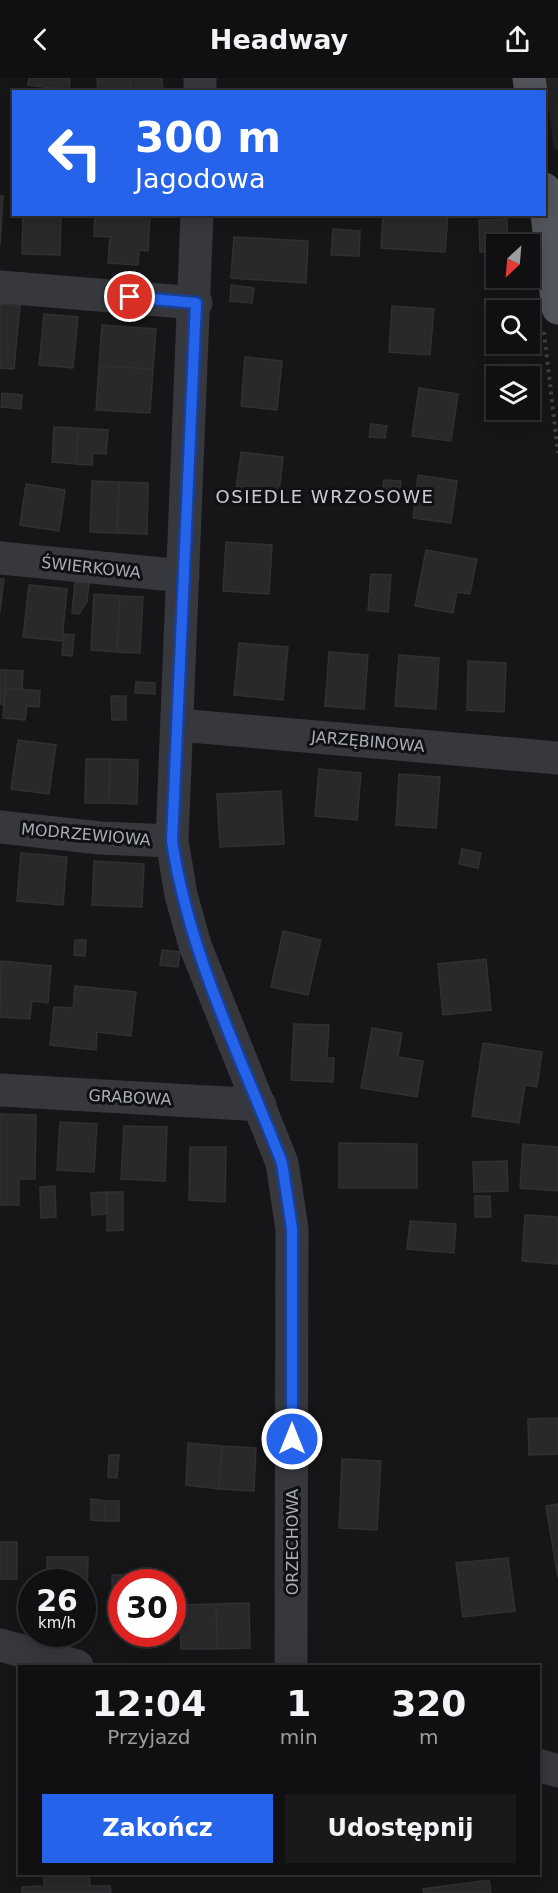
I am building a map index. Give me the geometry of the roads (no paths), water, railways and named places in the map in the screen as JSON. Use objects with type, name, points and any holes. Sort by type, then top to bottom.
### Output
[{"type":"main road","points":[[546,206],[558,308]]},
{"type":"street","name":"ORZECHOWA","points":[[197,216],[196,303],[172,841],[181,895],[195,945],[282,1163],[292,1229],[291,1665]]},
{"type":"street","points":[[0,287],[196,303]]},
{"type":"street","name":"ŚWIERKOWA","points":[[0,558],[183,576]]},
{"type":"street","name":"JARZĘBINOWA","points":[[178,725],[558,758]]},
{"type":"street","name":"MODRZEWIOWA","points":[[0,827],[100,838],[172,841]]},
{"type":"street","name":"GRABOWA","points":[[0,1090],[260,1105]]},
{"type":"street","points":[[0,1645],[73,1665]]},
{"type":"street","points":[[540,1766],[558,1771]]},
{"type":"district","name":"OSIEDLE WRZOSOWE","points":[[325,497]]}]
